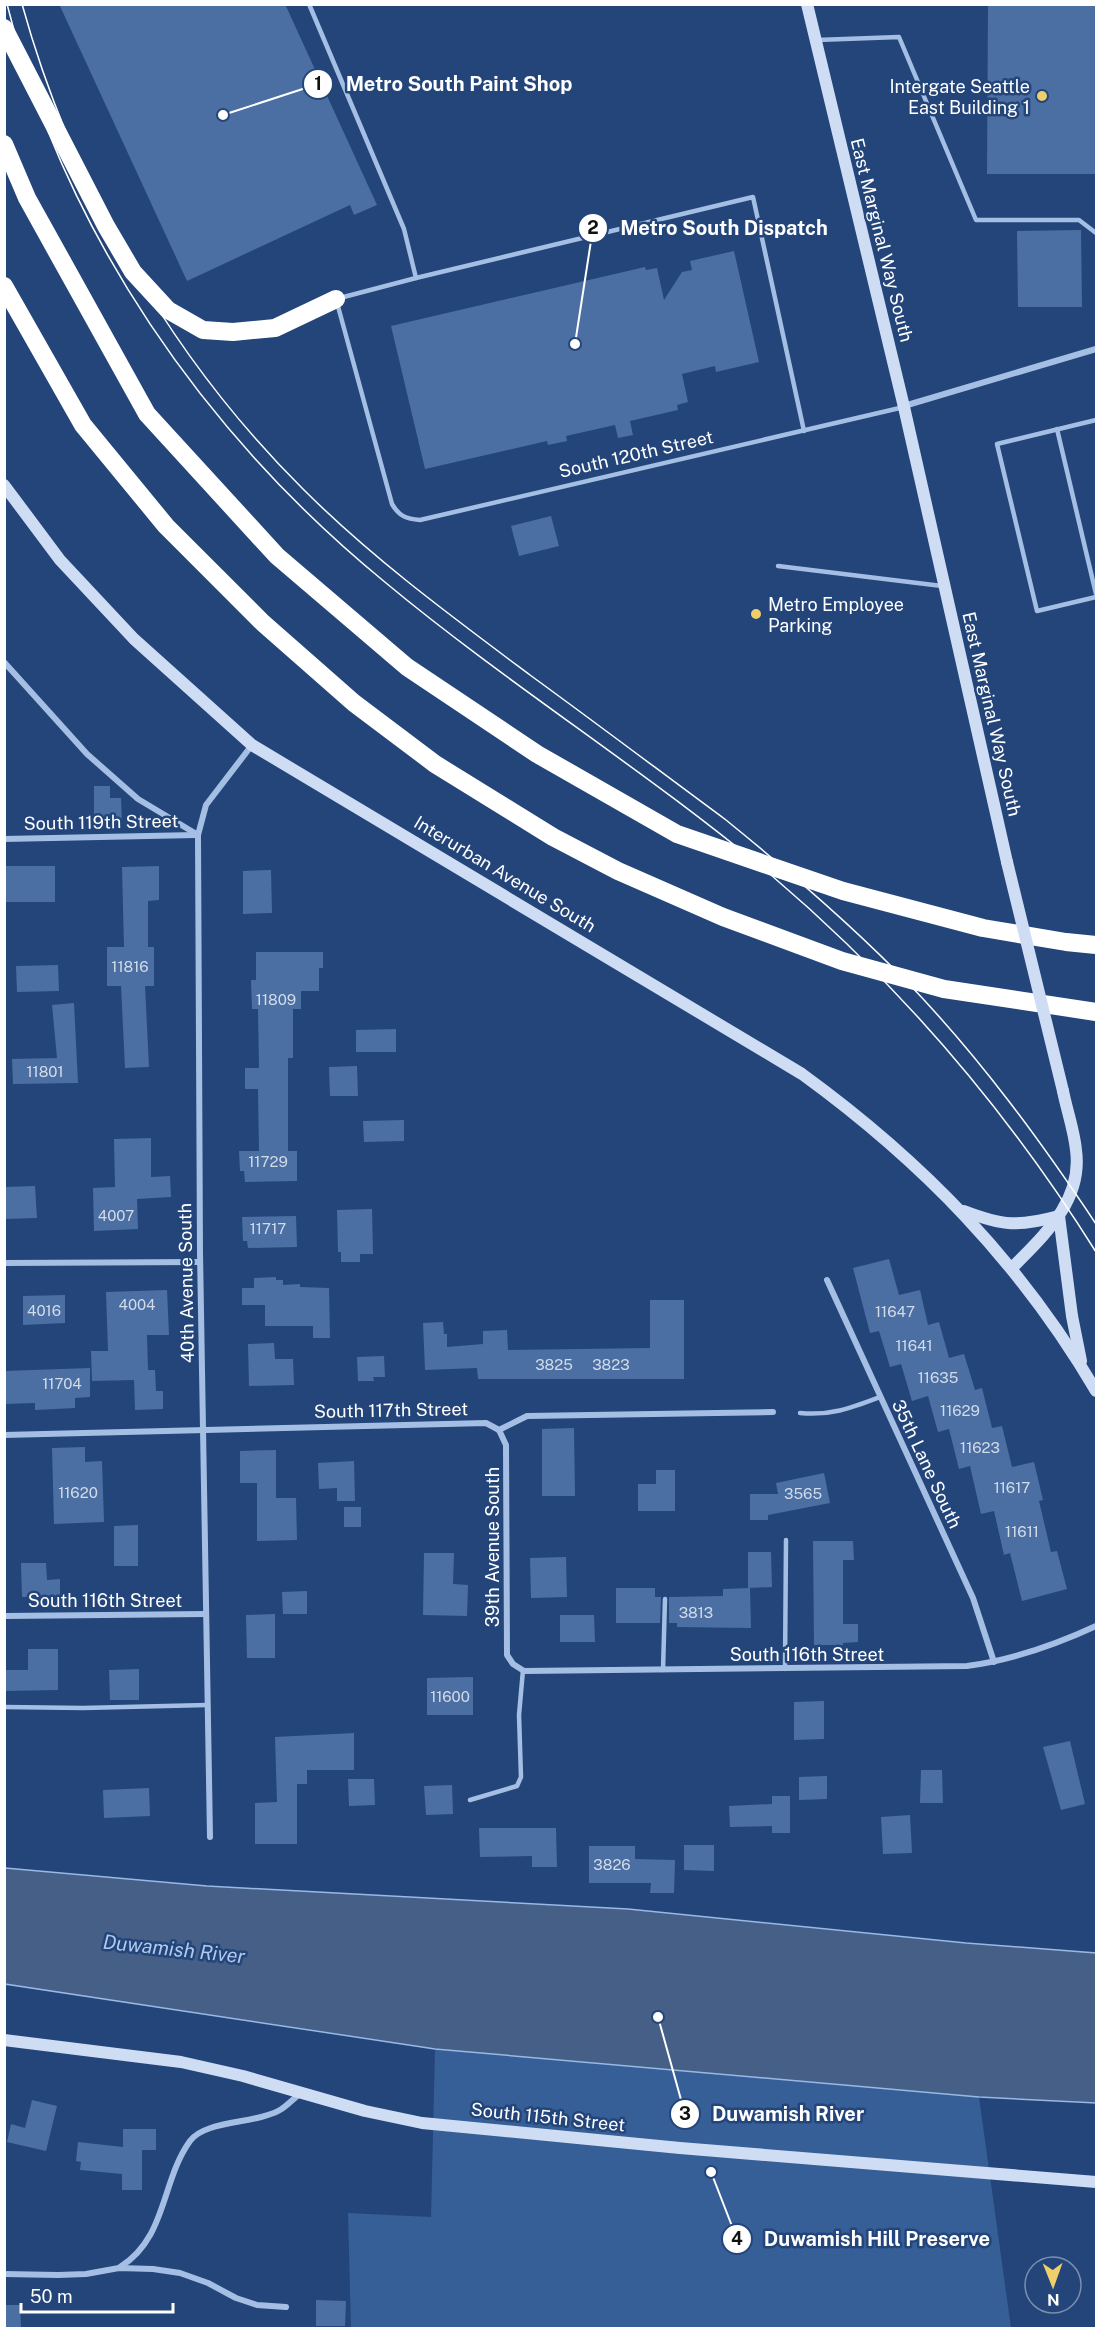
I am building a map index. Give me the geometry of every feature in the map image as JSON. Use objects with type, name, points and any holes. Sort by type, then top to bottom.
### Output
[{"type":"highway","points":[[4,28],[106,226],[133,272],[168,310],[203,330],[233,332],[274,328],[336,299]]},
{"type":"highway","points":[[4,144],[27,198],[147,414],[277,556],[407,667],[537,754],[677,834],[843,891],[876,900],[983,928],[1096,945]]},
{"type":"highway","points":[[4,286],[83,425],[166,526],[263,623],[354,703],[435,764],[553,837],[618,872],[723,917],[842,961],[944,988],[1096,1012]]},
{"type":"street","name":"East Marginal Way South","points":[[807,4],[904,407],[1007,862],[1074,1138],[1077,1165],[1072,1192],[1047,1232],[1012,1268]]},
{"type":"street","name":"South 120th Street","points":[[904,407],[1096,349]]},
{"type":"street","name":"Interurban Avenue South","points":[[4,485],[60,560],[134,639],[252,745],[802,1074],[889,1141],[962,1211],[1012,1268]]},
{"type":"street","points":[[4,662],[87,754],[138,800],[198,835]]},
{"type":"street","name":"40th Avenue South","points":[[210,1837],[200,1262],[198,835],[206,805],[252,745]]},
{"type":"street","name":"South 119th Street","points":[[4,839],[198,835]]},
{"type":"street","points":[[962,1211],[990,1221],[1009,1224],[1031,1223],[1059,1216],[1072,1316],[1083,1368]]},
{"type":"street","points":[[4,1263],[200,1262]]},
{"type":"street","points":[[1012,1268],[1043,1308],[1096,1390]]},
{"type":"street","name":"35th Lane South","points":[[827,1280],[973,1598],[994,1662]]},
{"type":"street","points":[[499,1430],[527,1416],[773,1412]]},
{"type":"street","name":"South 117th Street","points":[[4,1435],[486,1424],[499,1430]]},
{"type":"street","name":"39th Avenue South","points":[[499,1430],[506,1445],[507,1655],[513,1664],[523,1670]]},
{"type":"street","name":"South 116th Street","points":[[4,1616],[206,1614]]},
{"type":"street","name":"South 116th Street","points":[[523,1670],[946,1667],[994,1662],[1066,1640],[1096,1626]]},
{"type":"street","name":"South 115th Street","points":[[4,2040],[181,2062],[302,2092],[365,2112],[422,2123],[680,2148],[1096,2182]]},
{"type":"street","points":[[119,2268],[142,2250],[154,2228],[182,2154],[191,2139],[202,2130],[247,2121],[280,2110],[302,2092]]},
{"type":"street","points":[[4,2274],[86,2274],[119,2268],[153,2269],[180,2273],[257,2305],[286,2307]]},
{"type":"lane","points":[[309,4],[404,229],[416,278]]},
{"type":"lane","points":[[815,40],[899,37],[976,220],[1078,220],[1096,233]]},
{"type":"lane","points":[[336,299],[753,197],[804,431]]},
{"type":"lane","name":"South 120th Street","points":[[336,299],[392,504],[397,513],[408,519],[420,520],[904,407]]},
{"type":"lane","points":[[1057,429],[1096,595],[1037,611],[997,444],[1057,429],[1096,420]]},
{"type":"lane","points":[[777,566],[944,586]]},
{"type":"lane","points":[[800,1413],[822,1415],[880,1397]]},
{"type":"lane","points":[[785,1669],[786,1540]]},
{"type":"lane","points":[[663,1670],[665,1599]]},
{"type":"lane","points":[[470,1800],[517,1786],[521,1777],[519,1715],[523,1670]]},
{"type":"lane","points":[[4,1707],[83,1708],[207,1704]]},
{"type":"shaded area","points":[[435,2049],[979,2097],[1011,2328],[351,2328],[348,2213],[431,2217]]},
{"type":"water","name":"Duwamish River","points":[[5,1868],[207,1886],[628,1909],[966,1943],[1096,1953],[1096,2103],[979,2097],[435,2049],[5,1984]]},
{"type":"building","points":[[59,4],[285,4],[377,205],[354,215],[350,205],[187,281]]},
{"type":"building","name":"Intergate Seattle East Building 1","points":[[988,4],[1096,4],[1096,174],[987,174]]},
{"type":"building","points":[[1081,230],[1082,307],[1018,307],[1017,231]]},
{"type":"building","points":[[734,251],[759,362],[716,372],[715,366],[682,374],[688,402],[677,405],[678,410],[630,421],[633,435],[618,438],[615,425],[566,436],[567,441],[548,445],[547,441],[425,469],[391,326],[645,267],[646,270],[657,268],[664,300],[682,272],[692,270],[690,261]]},
{"type":"building","points":[[551,516],[559,546],[519,556],[511,526]]},
{"type":"building","points":[[94,786],[110,786],[110,798],[121,798],[122,822],[99,822],[99,815],[94,815]]},
{"type":"building","points":[[4,866],[55,866],[55,902],[5,902]]},
{"type":"building","points":[[159,866],[159,900],[148,901],[148,947],[154,947],[154,986],[145,986],[149,1067],[125,1068],[121,986],[107,986],[107,947],[124,947],[122,867]]},
{"type":"building","points":[[271,870],[272,913],[243,914],[243,871]]},
{"type":"building","points":[[256,952],[323,952],[323,968],[319,968],[319,991],[301,991],[301,1009],[293,1009],[293,1058],[288,1058],[288,1151],[297,1151],[297,1181],[245,1182],[244,1171],[240,1171],[239,1151],[259,1151],[258,1089],[245,1089],[245,1068],[259,1068],[258,1009],[252,1009],[251,980],[256,980]]},
{"type":"building","points":[[58,965],[59,991],[17,992],[16,966]]},
{"type":"building","points":[[74,1003],[78,1083],[13,1084],[12,1059],[57,1058],[52,1005]]},
{"type":"building","points":[[396,1029],[396,1052],[356,1052],[356,1030]]},
{"type":"building","points":[[357,1066],[358,1096],[330,1096],[329,1067]]},
{"type":"building","points":[[404,1120],[404,1141],[364,1142],[363,1121]]},
{"type":"building","points":[[151,1138],[151,1177],[170,1176],[171,1197],[137,1199],[138,1229],[94,1231],[93,1188],[115,1187],[114,1139]]},
{"type":"building","points":[[35,1186],[37,1218],[4,1219],[4,1187]]},
{"type":"building","points":[[372,1209],[373,1254],[360,1254],[360,1262],[341,1262],[341,1252],[338,1252],[337,1210]]},
{"type":"building","points":[[296,1216],[297,1247],[248,1248],[247,1241],[243,1241],[242,1217]]},
{"type":"building","points":[[889,1259],[899,1295],[920,1290],[928,1325],[939,1322],[949,1358],[964,1354],[975,1390],[982,1388],[992,1428],[1002,1426],[1012,1467],[1034,1462],[1043,1500],[1039,1501],[1051,1552],[1057,1551],[1067,1589],[1022,1601],[1010,1553],[1004,1555],[994,1511],[981,1514],[970,1466],[959,1469],[949,1429],[938,1432],[928,1396],[912,1401],[901,1364],[890,1367],[879,1331],[870,1333],[853,1268]]},
{"type":"building","points":[[276,1277],[276,1280],[283,1280],[283,1285],[300,1284],[300,1287],[329,1288],[330,1338],[313,1338],[313,1326],[265,1326],[265,1305],[242,1305],[242,1288],[254,1288],[254,1278]]},
{"type":"building","points":[[167,1290],[169,1335],[147,1335],[148,1370],[155,1370],[156,1391],[163,1391],[163,1409],[135,1410],[134,1380],[92,1381],[91,1351],[108,1351],[106,1292]]},
{"type":"building","points":[[65,1295],[65,1323],[23,1325],[23,1296]]},
{"type":"building","points":[[650,1300],[684,1300],[684,1379],[478,1379],[477,1368],[425,1370],[423,1323],[443,1322],[444,1334],[447,1334],[447,1347],[483,1344],[483,1331],[507,1330],[508,1350],[650,1348]]},
{"type":"building","points":[[274,1343],[275,1359],[293,1359],[294,1385],[249,1386],[248,1344]]},
{"type":"building","points":[[384,1356],[385,1377],[373,1377],[374,1381],[358,1381],[357,1357]]},
{"type":"building","points":[[90,1368],[90,1397],[75,1398],[75,1408],[35,1410],[35,1403],[4,1404],[4,1371]]},
{"type":"building","points":[[574,1428],[575,1496],[542,1496],[542,1429]]},
{"type":"building","points":[[85,1447],[85,1462],[102,1461],[104,1522],[54,1524],[52,1448]]},
{"type":"building","points":[[276,1450],[276,1498],[296,1498],[297,1540],[257,1541],[257,1483],[240,1483],[240,1451]]},
{"type":"building","points":[[354,1461],[355,1501],[337,1501],[337,1488],[319,1489],[318,1463]]},
{"type":"building","points":[[656,1470],[675,1470],[675,1511],[638,1511],[638,1484],[656,1484]]},
{"type":"building","points":[[824,1473],[830,1503],[768,1515],[768,1520],[750,1520],[750,1494],[778,1494],[776,1483]]},
{"type":"building","points":[[344,1507],[361,1507],[361,1527],[344,1527]]},
{"type":"building","points":[[138,1525],[138,1566],[114,1566],[114,1526]]},
{"type":"building","points":[[813,1541],[853,1541],[854,1560],[843,1560],[843,1624],[858,1624],[858,1642],[843,1643],[843,1645],[814,1645]]},
{"type":"building","points":[[748,1552],[771,1552],[772,1587],[748,1588]]},
{"type":"building","points":[[424,1553],[454,1553],[453,1584],[468,1585],[467,1616],[423,1615]]},
{"type":"building","points":[[566,1557],[567,1597],[531,1598],[530,1558]]},
{"type":"building","points":[[21,1563],[46,1563],[47,1580],[60,1579],[60,1596],[22,1597]]},
{"type":"building","points":[[616,1588],[655,1588],[655,1597],[661,1597],[660,1623],[616,1623]]},
{"type":"building","points":[[750,1588],[751,1628],[677,1627],[677,1623],[669,1623],[669,1597],[723,1596],[723,1589]]},
{"type":"building","points":[[307,1591],[307,1614],[283,1614],[282,1592]]},
{"type":"building","points":[[275,1614],[275,1658],[247,1658],[246,1615]]},
{"type":"building","points":[[560,1615],[594,1615],[595,1642],[560,1642]]},
{"type":"building","points":[[28,1649],[58,1649],[58,1690],[4,1691],[4,1670],[28,1670]]},
{"type":"building","points":[[139,1669],[139,1700],[110,1700],[109,1670]]},
{"type":"building","points":[[473,1677],[473,1715],[427,1715],[427,1678]]},
{"type":"building","points":[[824,1701],[824,1739],[794,1740],[794,1702]]},
{"type":"building","points":[[354,1733],[354,1770],[307,1770],[307,1784],[297,1784],[297,1844],[255,1844],[255,1803],[277,1802],[275,1737]]},
{"type":"building","points":[[1070,1741],[1085,1804],[1061,1810],[1043,1747]]},
{"type":"building","points":[[921,1770],[942,1770],[943,1803],[920,1803]]},
{"type":"building","points":[[827,1776],[827,1799],[799,1800],[799,1777]]},
{"type":"building","points":[[348,1779],[374,1779],[375,1805],[349,1806]]},
{"type":"building","points":[[452,1785],[453,1814],[426,1815],[424,1786]]},
{"type":"building","points":[[149,1788],[150,1816],[104,1818],[103,1790]]},
{"type":"building","points":[[772,1796],[790,1796],[790,1833],[772,1833],[772,1826],[730,1827],[729,1806],[772,1804]]},
{"type":"building","points":[[910,1815],[912,1853],[883,1854],[881,1817]]},
{"type":"building","points":[[479,1828],[556,1828],[557,1867],[532,1867],[532,1856],[480,1857]]},
{"type":"building","points":[[684,1845],[714,1845],[714,1871],[684,1870]]},
{"type":"building","points":[[589,1846],[635,1846],[635,1859],[675,1860],[674,1893],[650,1893],[651,1883],[589,1883]]},
{"type":"building","points":[[32,2100],[57,2106],[46,2151],[7,2142],[11,2124],[25,2128]]},
{"type":"building","points":[[123,2129],[156,2129],[156,2150],[142,2150],[142,2190],[122,2190],[122,2174],[80,2170],[81,2162],[76,2161],[78,2142],[123,2147]]},
{"type":"building","points":[[316,2300],[346,2301],[345,2326],[316,2326]]},
{"type":"building","points":[[4,2305],[20,2305],[21,2328],[4,2328]]},
{"type":"tram line","points":[[7,4],[32,89],[65,170],[104,249],[150,324],[202,395],[258,462],[320,525],[386,583],[481,658],[724,837],[818,917],[907,1005],[988,1099],[1026,1149],[1096,1252]]},
{"type":"tram line","points":[[22,4],[43,71],[68,137],[98,202],[131,264],[168,325],[210,383],[255,437],[303,489],[384,563],[471,631],[726,820],[843,920],[909,984],[985,1070],[1053,1161],[1096,1224]]},
{"type":"place","name":"Intergate Seattle East Building 1","points":[[1042,96]]},
{"type":"place","name":"Metro South Paint Shop","points":[[223,115]]},
{"type":"place","name":"Metro South Dispatch","points":[[575,344]]},
{"type":"place","name":"Metro Employee Parking","points":[[756,614]]},
{"type":"place","name":"Duwamish River","points":[[658,2017]]},
{"type":"place","name":"Duwamish Hill Preserve","points":[[711,2172]]}]
